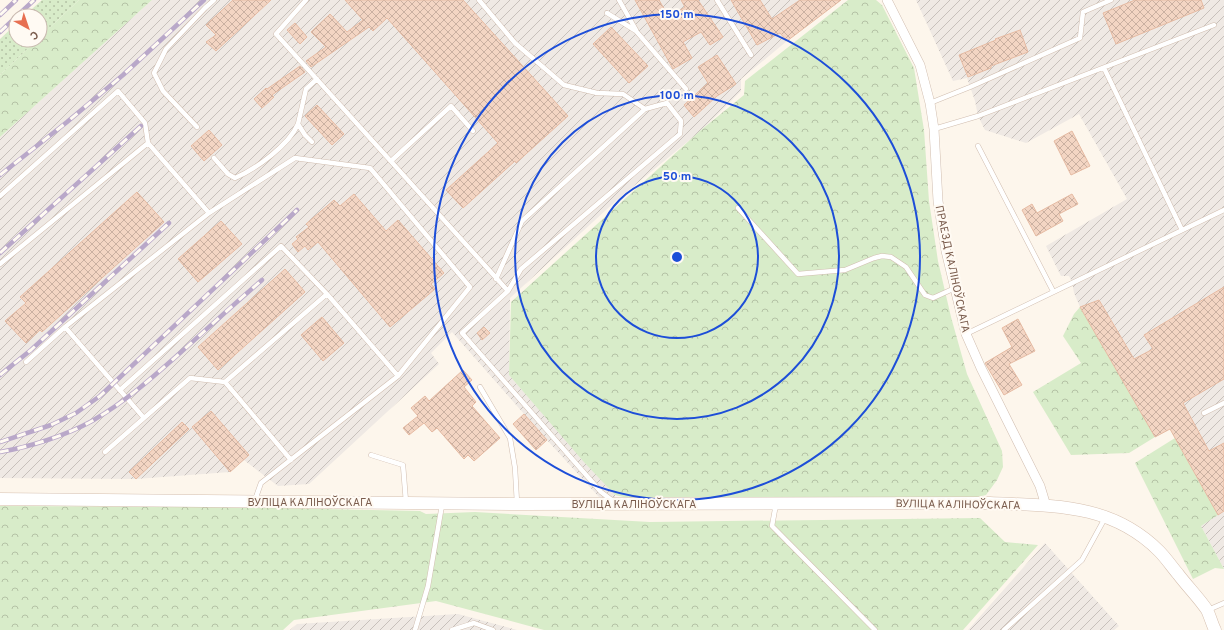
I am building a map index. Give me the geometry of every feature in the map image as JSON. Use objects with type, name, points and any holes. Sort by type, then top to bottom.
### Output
[{"type":"street","name":"ПРАЕЗД КАЛІНОЎСКАГА","points":[[887,0],[920,65],[930,103],[934,129],[938,201],[954,288],[966,334],[981,368],[1040,486],[1046,506]]},
{"type":"street","name":"ВУЛІЦА КАЛІНОЎСКАГА","points":[[0,499],[255,502],[443,502],[518,504],[990,503],[1084,510],[1122,523],[1134,530],[1159,551],[1207,610],[1215,630]]},
{"type":"lane","points":[[197,127],[163,91],[154,73],[166,50],[214,0]]},
{"type":"lane","points":[[306,0],[276,34],[508,291]]},
{"type":"lane","points":[[479,0],[515,43],[564,84],[597,93],[623,94],[645,109]]},
{"type":"lane","points":[[619,0],[636,31],[686,89]]},
{"type":"lane","points":[[717,0],[751,55]]},
{"type":"lane","points":[[930,103],[970,87],[1080,38],[1083,12],[1111,0]]},
{"type":"lane","points":[[607,13],[636,31]]},
{"type":"lane","points":[[934,129],[978,116],[1214,25]]},
{"type":"lane","points":[[1104,68],[1182,230]]},
{"type":"lane","points":[[214,158],[228,174],[235,178],[245,173],[281,147],[294,134],[298,124],[302,100],[306,89],[317,79]]},
{"type":"lane","points":[[0,196],[118,91],[145,123],[148,143],[209,213]]},
{"type":"lane","points":[[496,279],[522,221],[645,109],[667,103],[681,121],[680,134],[521,269],[508,291],[462,333],[601,492],[616,504]]},
{"type":"lane","points":[[391,161],[451,106],[472,131]]},
{"type":"lane","points":[[298,124],[305,136],[312,142]]},
{"type":"lane","points":[[0,264],[148,143]]},
{"type":"lane","points":[[978,146],[1053,291]]},
{"type":"lane","points":[[26,362],[65,327],[209,213],[295,158],[370,168],[470,287],[398,376],[261,483],[255,502]]},
{"type":"lane","points":[[738,208],[798,274],[844,270],[882,256],[891,257],[906,267],[925,295],[932,298],[954,288]]},
{"type":"lane","points":[[966,334],[1224,210]]},
{"type":"lane","points":[[120,390],[281,246],[327,294],[398,376]]},
{"type":"lane","points":[[225,382],[327,294]]},
{"type":"lane","points":[[65,327],[144,418]]},
{"type":"lane","points":[[105,452],[190,378],[225,382],[291,460]]},
{"type":"lane","points":[[480,387],[510,438],[515,468],[518,504]]},
{"type":"lane","points":[[1204,413],[1224,403]]},
{"type":"lane","points":[[371,455],[403,465],[406,502]]},
{"type":"lane","points":[[415,630],[428,586],[443,502]]},
{"type":"lane","points":[[776,504],[772,526],[876,630]]},
{"type":"lane","points":[[1004,630],[1082,560],[1106,517]]},
{"type":"lane","points":[[1207,610],[1224,603]]},
{"type":"lane","points":[[452,630],[474,623],[493,630]]},
{"type":"shaded area","points":[[152,0],[841,0],[787,41],[741,79],[741,91],[703,129],[618,199],[510,298],[509,375],[615,495],[615,499],[599,497],[452,332],[431,353],[439,364],[309,484],[278,486],[244,460],[230,472],[136,479],[0,478],[0,137]]},
{"type":"shaded area","points":[[916,0],[1224,0],[1224,569],[1201,526],[1217,514],[1170,429],[1155,437],[1080,307],[1069,276],[1061,276],[1046,246],[1127,199],[1079,114],[1026,143],[985,130],[978,116],[975,101],[967,78],[953,81]]},
{"type":"shaded area","points":[[1045,543],[1119,626],[1114,630],[968,630]]},
{"type":"shaded area","points":[[458,614],[517,630],[290,630],[297,624]]},
{"type":"green space","points":[[42,0],[79,0],[48,29],[48,8],[33,8]]},
{"type":"green space","points":[[79,0],[152,0],[0,137],[0,75],[29,48],[48,48],[48,29]]},
{"type":"green space","points":[[848,0],[876,0],[882,5],[914,68],[924,130],[929,201],[938,261],[951,317],[967,374],[1002,451],[1003,467],[997,480],[986,495],[968,499],[632,499],[615,495],[583,461],[509,375],[511,302],[701,130],[744,95],[745,81]]},
{"type":"green space","points":[[8,32],[8,48],[29,48],[0,75],[0,39]]},
{"type":"green space","points":[[1080,307],[1155,437],[1129,453],[1071,455],[1033,392],[1081,363],[1063,336],[1074,314]]},
{"type":"green space","points":[[1175,438],[1218,515],[1201,526],[1224,569],[1215,568],[1193,579],[1135,463]]},
{"type":"green space","points":[[0,506],[226,507],[420,511],[426,514],[475,512],[650,522],[980,518],[1005,542],[1038,545],[963,630],[544,630],[436,601],[294,620],[283,630],[0,630]]},
{"type":"building","points":[[233,0],[271,0],[216,51],[206,42],[216,35],[206,25]]},
{"type":"building","points":[[345,0],[463,0],[568,116],[463,208],[446,190],[498,143],[387,18],[373,31],[369,27],[311,67],[306,61],[326,47],[311,32],[330,14],[347,32],[363,20]]},
{"type":"building","points":[[635,0],[659,0],[669,17],[685,7],[681,0],[698,0],[723,37],[710,45],[701,32],[683,42],[692,58],[673,69]]},
{"type":"building","points":[[731,0],[760,0],[772,19],[800,0],[841,0],[787,41],[780,33],[757,45]]},
{"type":"building","points":[[1135,0],[1201,0],[1204,8],[1116,44],[1103,13]]},
{"type":"building","points":[[295,23],[307,37],[300,44],[287,30]]},
{"type":"building","points":[[611,27],[648,66],[629,83],[593,44]]},
{"type":"building","points":[[1020,30],[1028,52],[991,66],[991,68],[968,77],[959,55]]},
{"type":"building","points":[[717,55],[736,84],[717,96],[694,117],[684,105],[708,83],[698,67]]},
{"type":"building","points":[[300,66],[305,72],[272,95],[274,97],[262,108],[254,99],[266,88],[267,89]]},
{"type":"building","points":[[317,105],[344,134],[332,145],[305,116]]},
{"type":"building","points":[[209,130],[222,145],[204,161],[191,146]]},
{"type":"building","points":[[1072,131],[1090,166],[1071,175],[1054,141]]},
{"type":"building","points":[[137,192],[164,222],[42,332],[40,330],[26,343],[5,321],[26,303],[20,297]]},
{"type":"building","points":[[354,194],[386,231],[398,220],[444,273],[431,284],[435,289],[390,327],[318,242],[308,250],[305,246],[298,252],[292,244],[298,239],[296,237],[309,227],[306,224],[334,200],[340,206]]},
{"type":"building","points":[[1072,194],[1078,204],[1059,214],[1063,221],[1036,236],[1022,210],[1032,204],[1037,213]]},
{"type":"building","points":[[221,221],[242,244],[198,282],[178,259]]},
{"type":"building","points":[[285,269],[305,292],[218,370],[198,347]]},
{"type":"building","points":[[1224,287],[1224,379],[1183,403],[1209,451],[1224,443],[1224,511],[1218,515],[1170,429],[1155,437],[1080,307],[1099,300],[1134,359],[1153,349],[1144,335]]},
{"type":"building","points":[[322,317],[344,343],[323,361],[301,335]]},
{"type":"building","points":[[1018,319],[1035,351],[1009,364],[1022,385],[1004,395],[985,363],[1012,347],[1002,328]]},
{"type":"building","points":[[484,327],[490,333],[482,340],[477,333]]},
{"type":"building","points":[[463,370],[472,380],[464,387],[476,402],[472,406],[500,438],[474,461],[468,455],[464,459],[437,428],[432,432],[424,423],[409,435],[403,428],[418,416],[411,408],[425,396],[429,401]]},
{"type":"building","points":[[211,411],[249,455],[230,472],[192,427]]},
{"type":"building","points":[[524,414],[547,440],[536,450],[513,424]]},
{"type":"building","points":[[182,422],[189,429],[136,479],[129,472]]},
{"type":"railway","points":[[0,15],[16,0]]},
{"type":"railway","points":[[26,8],[34,0]]},
{"type":"railway","points":[[0,175],[123,75],[204,0]]},
{"type":"railway","points":[[0,32],[8,24]]},
{"type":"railway","points":[[0,253],[141,126]]},
{"type":"railway","points":[[0,442],[51,425],[76,413],[100,396],[297,210]]},
{"type":"railway","points":[[0,375],[31,350],[169,223]]},
{"type":"railway","points":[[0,452],[35,444],[59,436],[104,414],[149,380],[262,280]]}]
